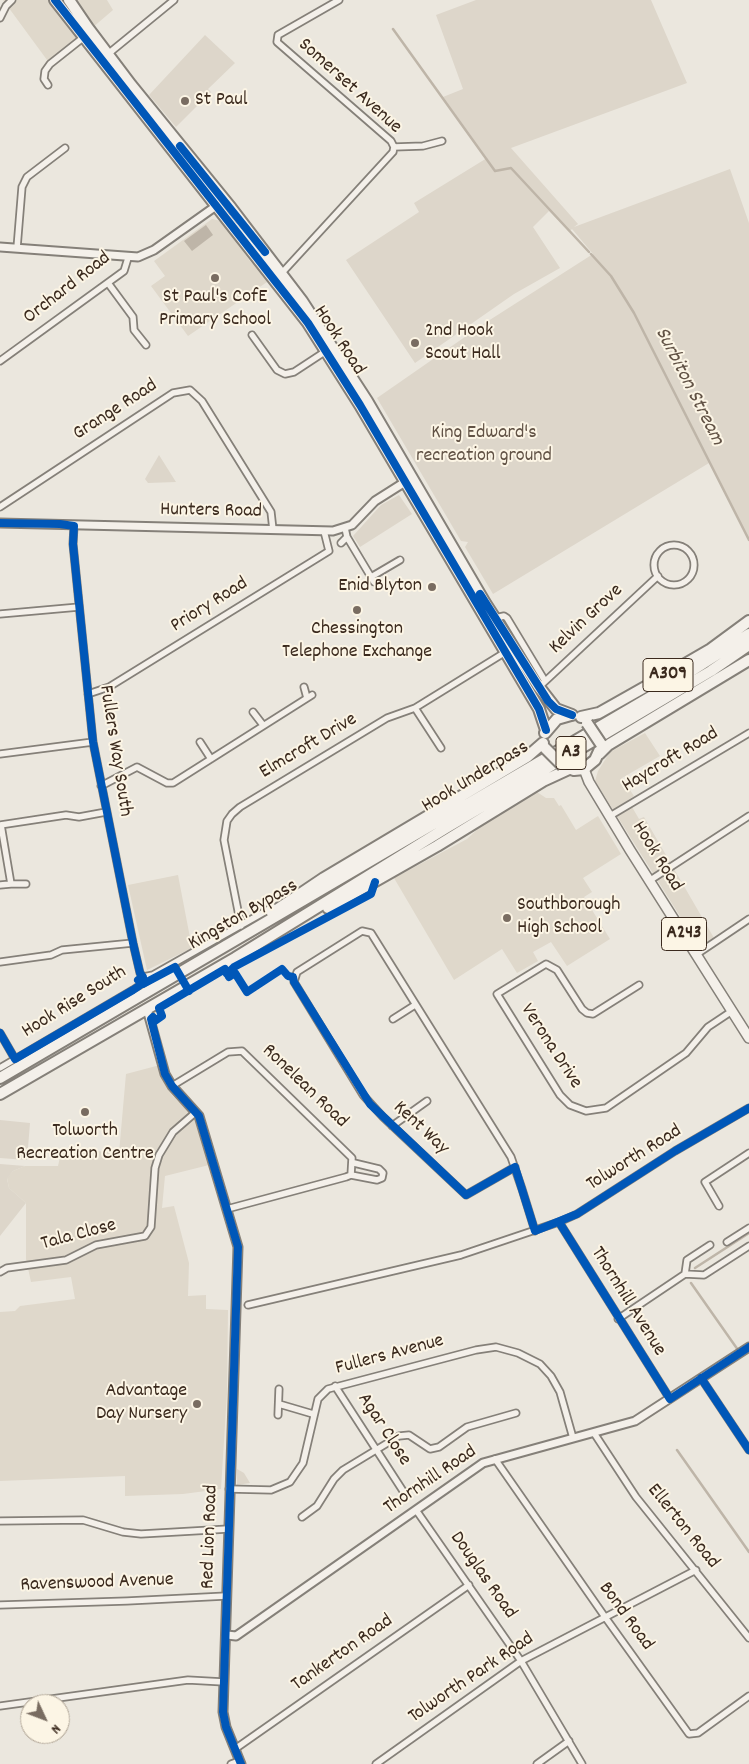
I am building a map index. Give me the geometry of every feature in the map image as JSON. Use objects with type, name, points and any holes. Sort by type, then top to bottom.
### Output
[{"type":"highway","name":"Hook Road","points":[[55,0],[216,206],[279,276],[326,350],[539,709],[546,730]]},
{"type":"highway","name":"Hook Road","points":[[70,0],[108,54],[279,276],[352,379],[495,618],[513,647],[542,684],[556,710],[580,718]]},
{"type":"highway","name":"A309","points":[[580,718],[600,712],[661,678],[749,621]]},
{"type":"highway","name":"Hook Underpass","points":[[401,843],[571,741],[657,693],[749,634]]},
{"type":"highway","name":"Hook Underpass","points":[[398,858],[711,671],[746,647]]},
{"type":"highway","name":"A309","points":[[600,749],[749,660]]},
{"type":"highway","points":[[198,963],[324,878],[544,746],[546,730],[557,719],[580,718],[600,749],[584,769],[566,767],[437,846],[339,902],[240,954]]},
{"type":"highway","points":[[544,746],[566,767]]},
{"type":"highway","name":"Kingston Bypass","points":[[0,1078],[401,843]]},
{"type":"highway","name":"Kingston Bypass","points":[[0,1094],[147,1010],[398,858]]},
{"type":"main road","name":"Hook Road","points":[[584,769],[589,782],[649,880],[749,1038]]},
{"type":"street","points":[[0,18],[6,6],[12,0]]},
{"type":"street","points":[[162,0],[165,7]]},
{"type":"street","points":[[108,54],[174,0]]},
{"type":"street","name":"Somerset Avenue","points":[[279,276],[393,152],[394,147],[391,141],[277,42],[278,35],[338,0]]},
{"type":"street","points":[[48,85],[44,79],[45,71],[50,64],[84,37]]},
{"type":"street","points":[[394,147],[423,146],[442,140]]},
{"type":"street","points":[[17,248],[22,187],[27,177],[65,148]]},
{"type":"street","points":[[0,247],[128,258],[146,254],[216,206]]},
{"type":"street","name":"Orchard Road","points":[[0,361],[124,271],[128,258]]},
{"type":"street","points":[[108,282],[133,317],[134,330],[146,345]]},
{"type":"street","points":[[252,336],[278,370],[285,374],[294,372],[326,350]]},
{"type":"street","name":"Grange Road","points":[[0,507],[173,393],[190,390],[202,401],[270,512],[272,530]]},
{"type":"street","name":"Hunters Road","points":[[0,523],[324,531],[352,525],[381,497],[405,482]]},
{"type":"street","name":"Fullers Way South","points":[[74,526],[73,544],[93,742],[133,943],[140,973],[144,977]]},
{"type":"street","points":[[345,528],[347,537],[373,580],[400,560]]},
{"type":"street","name":"Priory Road","points":[[88,694],[109,687],[329,551],[324,531]]},
{"type":"street","points":[[341,543],[347,537]]},
{"type":"street","points":[[681,546],[691,554],[694,566],[687,580],[670,584],[658,576],[655,570],[655,560],[665,547],[681,546]]},
{"type":"street","name":"Kelvin Grove","points":[[542,684],[658,576]]},
{"type":"street","points":[[0,614],[79,607]]},
{"type":"street","points":[[495,618],[504,616],[507,618],[542,684]]},
{"type":"street","name":"Elmcroft Drive","points":[[241,926],[224,840],[227,821],[232,814],[240,807],[387,718],[415,708],[504,652]]},
{"type":"street","points":[[101,786],[137,767],[166,783],[173,783],[310,696],[304,687]]},
{"type":"street","points":[[415,708],[441,748]]},
{"type":"street","points":[[254,712],[263,726]]},
{"type":"street","name":"Haycroft Road","points":[[610,816],[749,733]]},
{"type":"street","points":[[0,754],[93,742]]},
{"type":"street","points":[[200,742],[211,759]]},
{"type":"street","points":[[11,884],[1,825],[66,815],[79,817],[106,812]]},
{"type":"street","points":[[649,880],[749,816]]},
{"type":"street","name":"Hook Rise South","points":[[0,1068],[133,990],[139,986],[144,977],[153,975],[324,878]]},
{"type":"street","points":[[0,885],[26,884]]},
{"type":"street","points":[[697,954],[749,919]]},
{"type":"street","name":"Kent Way","points":[[515,1167],[466,1195],[392,1126],[363,1095],[294,982],[293,977],[297,972],[362,931],[367,930],[371,933],[511,1157],[515,1167],[535,1231]]},
{"type":"street","points":[[0,962],[51,955],[62,950],[133,943]]},
{"type":"street","name":"Verona Drive","points":[[639,985],[593,1014],[587,1014],[557,970],[546,964],[497,994],[560,1096],[570,1105],[586,1111],[606,1108],[614,1103],[686,1053],[708,1026],[732,1011]]},
{"type":"street","points":[[393,1019],[415,1005]]},
{"type":"street","points":[[147,1010],[165,1074],[172,1086],[196,1112]]},
{"type":"street","points":[[0,1033],[15,1060]]},
{"type":"street","name":"Ronelean Road","points":[[172,1086],[228,1052],[242,1051],[352,1158],[354,1163]]},
{"type":"street","name":"Kent Way","points":[[392,1126],[427,1101]]},
{"type":"street","name":"Tolworth Road","points":[[248,1305],[461,1255],[559,1222],[577,1214],[675,1151],[749,1108]]},
{"type":"street","name":"Red Lion Road","points":[[196,1112],[206,1137],[238,1250],[229,1489],[224,1720],[240,1762]]},
{"type":"street","name":"Tala Close","points":[[0,1272],[7,1268],[66,1260],[96,1245],[145,1236],[151,1227],[155,1168],[159,1155],[174,1132],[196,1112]]},
{"type":"street","points":[[719,1206],[705,1182],[749,1152]]},
{"type":"street","points":[[227,1210],[351,1175],[377,1180],[382,1178],[383,1173],[379,1169],[354,1163],[351,1175]]},
{"type":"street","name":"Thornhill Avenue","points":[[559,1222],[618,1319],[670,1399]]},
{"type":"street","points":[[727,1242],[749,1228]]},
{"type":"street","points":[[686,1274],[687,1260],[710,1245]]},
{"type":"street","points":[[618,1319],[686,1274],[704,1275],[749,1246]]},
{"type":"street","name":"Fullers Avenue","points":[[229,1489],[271,1490],[290,1482],[303,1463],[318,1399],[328,1389],[476,1350],[496,1347],[518,1353],[540,1364],[551,1376],[560,1392],[573,1438]]},
{"type":"street","name":"Thornhill Road","points":[[226,1635],[236,1636],[483,1463],[635,1421],[749,1347]]},
{"type":"street","points":[[701,1378],[749,1450]]},
{"type":"street","name":"Agar Close","points":[[335,1386],[403,1491]]},
{"type":"street","points":[[278,1415],[279,1389]]},
{"type":"street","points":[[279,1404],[314,1414]]},
{"type":"street","points":[[302,1517],[317,1506],[334,1479],[343,1470],[399,1436],[409,1435],[430,1449],[439,1448],[467,1427],[516,1413]]},
{"type":"street","name":"Ellerton Road","points":[[594,1433],[636,1497],[749,1638]]},
{"type":"street","name":"Bond Road","points":[[495,1459],[689,1734],[698,1733],[749,1696]]},
{"type":"street","name":"Douglas Road","points":[[416,1510],[521,1661],[582,1764]]},
{"type":"street","points":[[0,1521],[83,1520],[123,1532],[141,1534],[228,1529]]},
{"type":"street","name":"Tolworth Park Road","points":[[376,1764],[521,1661],[696,1570]]},
{"type":"street","name":"Tankerton Road","points":[[235,1749],[469,1585]]},
{"type":"street","name":"Ravenswood Avenue","points":[[0,1604],[226,1596]]},
{"type":"street","points":[[0,1706],[188,1680],[224,1682]]},
{"type":"street","points":[[537,1764],[569,1741]]},
{"type":"street","points":[[231,1764],[240,1762]]},
{"type":"shaded area","points":[[3,0],[107,0],[113,10],[50,64]]},
{"type":"shaded area","name":"St Paul's CofE Primary School","points":[[212,219],[221,221],[250,261],[270,280],[188,336],[151,286],[165,276],[154,261]]},
{"type":"shaded area","points":[[206,225],[213,235],[192,251],[184,241]]},
{"type":"shaded area","points":[[645,733],[660,756],[622,778],[634,796],[628,800],[639,819],[644,817],[714,938],[700,948],[595,781],[598,771],[610,752]]},
{"type":"shaded area","name":"Southborough High School","points":[[537,792],[546,798],[554,798],[559,806],[561,805],[576,830],[598,816],[621,854],[583,878],[592,892],[584,897],[610,939],[567,966],[551,942],[533,952],[538,961],[517,973],[502,949],[454,980],[394,878],[467,839],[482,825]]},
{"type":"shaded area","points":[[178,875],[192,948],[147,970],[128,885]]},
{"type":"shaded area","points":[[160,1065],[162,1079],[171,1094],[195,1119],[209,1165],[165,1176],[162,1208],[174,1206],[189,1263],[188,1296],[206,1295],[206,1309],[228,1310],[227,1393],[221,1489],[183,1494],[125,1496],[125,1476],[0,1481],[0,1312],[15,1311],[20,1306],[75,1299],[71,1277],[31,1282],[26,1259],[26,1203],[9,1188],[7,1178],[13,1171],[25,1166],[58,1166],[62,1148],[119,1153],[126,1074]]},
{"type":"green space","name":"King Edward's recreation ground","points":[[476,0],[651,0],[687,83],[511,148],[578,224],[574,227],[730,169],[749,223],[749,540],[709,463],[493,594],[465,547],[468,542],[461,541],[377,398],[485,323],[593,254],[572,229],[569,232],[549,211],[533,227],[560,268],[514,294],[415,363],[346,260],[419,212],[414,203],[487,158],[443,97],[463,89],[436,15]]},
{"type":"green space","points":[[205,35],[235,63],[208,89],[211,92],[176,127],[149,95]]},
{"type":"green space","points":[[159,455],[176,482],[148,483],[145,479]]},
{"type":"green space","points":[[399,495],[412,514],[360,547],[353,536],[381,505]]},
{"type":"green space","points":[[0,1120],[30,1123],[27,1160],[0,1158]]},
{"type":"green space","points":[[0,1164],[25,1166],[13,1171],[7,1179],[9,1188],[26,1203],[0,1236]]},
{"type":"green space","points":[[237,1469],[244,1473],[250,1483],[237,1485]]},
{"type":"waterway","name":"Surbiton Stream","points":[[393,29],[495,171],[511,168],[589,252]]},
{"type":"waterway","name":"Surbiton Stream","points":[[591,254],[611,276],[634,313],[749,540]]},
{"type":"waterway","name":"Surbiton Stream","points":[[695,1268],[749,1233]]},
{"type":"waterway","name":"Surbiton Stream","points":[[691,1283],[738,1350]]},
{"type":"waterway","name":"Surbiton Stream","points":[[677,1450],[749,1552]]},
{"type":"cycle path","points":[[55,0],[308,323],[360,405],[539,709],[546,730]]},
{"type":"cycle path","points":[[180,146],[265,252]]},
{"type":"cycle path","points":[[0,523],[74,526],[73,544],[93,742],[133,943],[140,973],[143,977],[139,986],[133,990],[15,1059],[0,1033]]},
{"type":"cycle path","points":[[480,594],[548,701],[556,709],[572,715]]},
{"type":"cycle path","points":[[227,974],[234,967],[371,894],[375,882]]},
{"type":"cycle path","points":[[138,980],[143,984],[175,967],[189,991]]},
{"type":"cycle path","points":[[152,1023],[162,1016],[159,1008],[225,969],[229,977],[235,973],[247,992],[282,969],[288,976],[293,977],[294,982],[370,1104],[466,1195],[515,1167],[535,1231],[577,1214],[675,1151],[749,1108]]},
{"type":"cycle path","points":[[153,1017],[151,1019],[165,1074],[172,1086],[199,1116],[238,1247],[223,1712],[226,1727],[241,1764]]},
{"type":"cycle path","points":[[559,1222],[670,1399],[749,1347]]},
{"type":"cycle path","points":[[701,1378],[749,1450]]},
{"type":"place","name":"St Paul","points":[[185,101]]},
{"type":"place","name":"St Paul's CofE Primary School","points":[[215,278]]},
{"type":"place","name":"2nd Hook Scout Hall","points":[[415,343]]},
{"type":"place","name":"Enid Blyton","points":[[432,587]]},
{"type":"place","name":"Chessington Telephone Exchange","points":[[357,610]]},
{"type":"place","name":"Southborough High School","points":[[507,918]]},
{"type":"place","name":"Tolworth Recreation Centre","points":[[85,1112]]},
{"type":"place","name":"Advantage Day Nursery","points":[[197,1404]]}]
